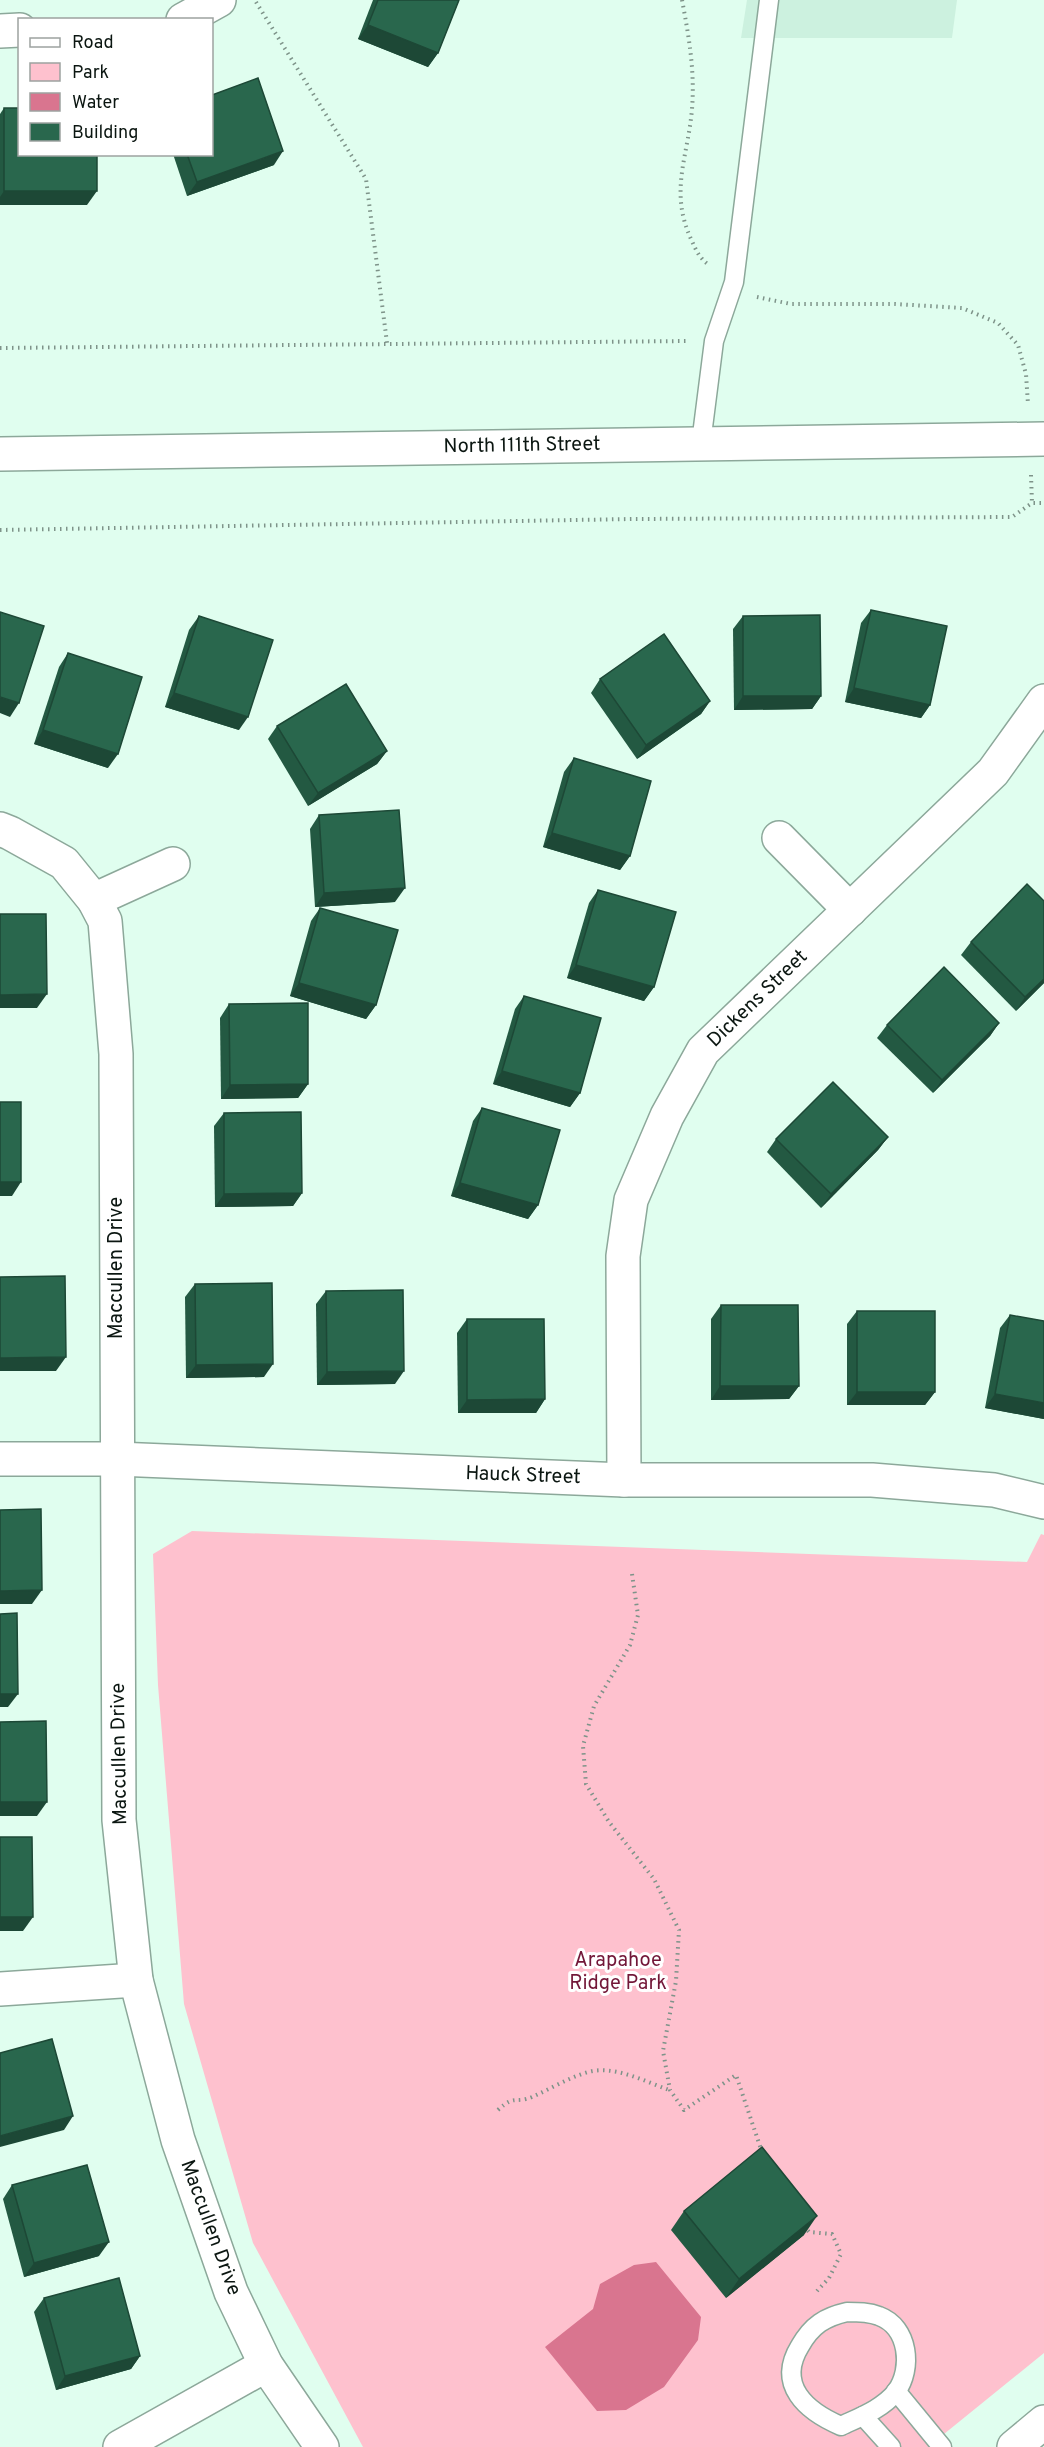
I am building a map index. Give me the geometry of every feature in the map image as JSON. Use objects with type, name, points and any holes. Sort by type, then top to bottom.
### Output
[{"type":"street","points":[[187,18],[219,0]]},
{"type":"street","points":[[0,31],[18,30]]},
{"type":"street","name":"North 111th Street","points":[[0,454],[1044,439]]},
{"type":"street","name":"Dickens Street","points":[[624,1480],[623,1256],[632,1200],[667,1116],[704,1051],[993,772],[1044,701]]},
{"type":"street","name":"Maccullen Drive","points":[[0,829],[64,862],[94,900],[105,921],[117,1066],[119,1820],[136,1980],[178,2140],[231,2292],[266,2365],[322,2447]]},
{"type":"street","points":[[779,838],[850,910]]},
{"type":"street","points":[[94,900],[173,864]]},
{"type":"street","name":"Hauck Street","points":[[0,1460],[117,1459],[624,1480],[872,1480],[994,1490],[1044,1502]]},
{"type":"street","points":[[0,1989],[136,1980]]},
{"type":"street","points":[[120,2447],[266,2365]]},
{"type":"street","points":[[1014,2447],[1044,2422]]},
{"type":"lane","points":[[701,443],[714,341],[734,282],[769,0]]},
{"type":"lane","points":[[847,2312],[882,2316],[897,2329],[907,2357],[906,2371],[896,2391],[882,2406],[841,2426],[820,2417],[802,2401],[790,2374],[791,2359],[814,2327],[828,2316],[847,2312]]},
{"type":"lane","points":[[896,2391],[942,2447]]},
{"type":"lane","points":[[863,2416],[891,2447]]},
{"type":"path","points":[[255,0],[366,178],[387,343]]},
{"type":"path","points":[[682,0],[692,48],[693,74],[692,110],[679,188],[685,225],[700,258],[757,297],[791,304],[895,304],[962,308],[998,323],[1018,345],[1026,374],[1029,406]]},
{"type":"path","points":[[0,348],[714,341]]},
{"type":"path","points":[[0,530],[643,519],[1012,517],[1032,503],[1044,502]]},
{"type":"path","points":[[632,1574],[638,1616],[630,1645],[594,1706],[583,1746],[586,1784],[609,1822],[654,1879],[679,1930],[676,1981],[663,2052],[670,2090],[684,2110],[736,2075],[764,2158]]},
{"type":"path","points":[[498,2110],[508,2100],[529,2099],[588,2072],[605,2070],[670,2090]]},
{"type":"path","points":[[802,2223],[809,2232],[832,2234],[841,2254],[829,2278],[804,2303],[814,2327]]},
{"type":"shaded area","points":[[747,0],[957,0],[952,38],[741,38]]},
{"type":"green space","name":"Arapahoe Ridge Park","points":[[192,1531],[1027,1562],[1041,1534],[1044,1535],[1044,2353],[928,2447],[363,2447],[253,2243],[184,2004],[158,1685],[153,1554]]},
{"type":"water","points":[[656,2262],[701,2317],[698,2340],[664,2387],[626,2410],[597,2411],[545,2347],[593,2309],[600,2284],[634,2265]]},
{"type":"building","points":[[378,0],[459,0],[438,53],[368,25]]},
{"type":"building","points":[[258,78],[283,151],[197,182],[188,156],[213,156],[213,95]]},
{"type":"building","points":[[4,108],[18,108],[18,156],[97,156],[97,191],[4,191]]},
{"type":"building","points":[[871,610],[947,626],[930,705],[854,688]]},
{"type":"building","points":[[0,612],[44,626],[19,703],[0,697]]},
{"type":"building","points":[[820,615],[821,696],[743,696],[743,616]]},
{"type":"building","points":[[199,616],[273,640],[248,717],[174,693]]},
{"type":"building","points":[[664,634],[710,701],[646,745],[600,679]]},
{"type":"building","points":[[68,653],[142,677],[118,754],[43,730]]},
{"type":"building","points":[[346,684],[387,751],[318,793],[277,726]]},
{"type":"building","points":[[574,758],[651,781],[630,856],[552,833]]},
{"type":"building","points":[[399,810],[405,888],[324,893],[319,815]]},
{"type":"building","points":[[1027,884],[1044,901],[1044,979],[1025,997],[971,942]]},
{"type":"building","points":[[598,890],[676,912],[654,987],[576,965]]},
{"type":"building","points":[[320,908],[398,930],[376,1005],[299,983]]},
{"type":"building","points":[[0,914],[46,914],[47,994],[0,995]]},
{"type":"building","points":[[944,967],[999,1023],[942,1080],[887,1025]]},
{"type":"building","points":[[524,996],[601,1018],[580,1093],[502,1071]]},
{"type":"building","points":[[308,1003],[308,1084],[230,1085],[229,1004]]},
{"type":"building","points":[[833,1082],[888,1137],[831,1194],[776,1139]]},
{"type":"building","points":[[0,1102],[21,1102],[21,1182],[0,1182]]},
{"type":"building","points":[[482,1108],[560,1130],[538,1205],[460,1183]]},
{"type":"building","points":[[301,1112],[302,1193],[224,1194],[224,1113]]},
{"type":"building","points":[[65,1276],[66,1357],[0,1358],[0,1277]]},
{"type":"building","points":[[272,1283],[273,1364],[196,1365],[195,1284]]},
{"type":"building","points":[[403,1290],[404,1371],[327,1372],[326,1291]]},
{"type":"building","points":[[721,1305],[798,1305],[799,1386],[720,1386]]},
{"type":"building","points":[[857,1311],[935,1311],[935,1392],[857,1392]]},
{"type":"building","points":[[1010,1315],[1044,1321],[1044,1403],[995,1394]]},
{"type":"building","points":[[467,1319],[544,1319],[545,1399],[467,1400]]},
{"type":"building","points":[[41,1509],[42,1590],[0,1591],[0,1510]]},
{"type":"building","points":[[17,1613],[18,1694],[0,1694],[0,1614]]},
{"type":"building","points":[[46,1721],[47,1802],[0,1802],[0,1722]]},
{"type":"building","points":[[0,1837],[32,1837],[33,1917],[0,1917]]},
{"type":"building","points":[[52,2039],[73,2116],[0,2136],[0,2053]]},
{"type":"building","points":[[762,2147],[817,2216],[739,2279],[684,2211]]},
{"type":"building","points":[[87,2165],[109,2242],[34,2263],[12,2185]]},
{"type":"building","points":[[119,2278],[140,2356],[65,2376],[44,2298]]}]
